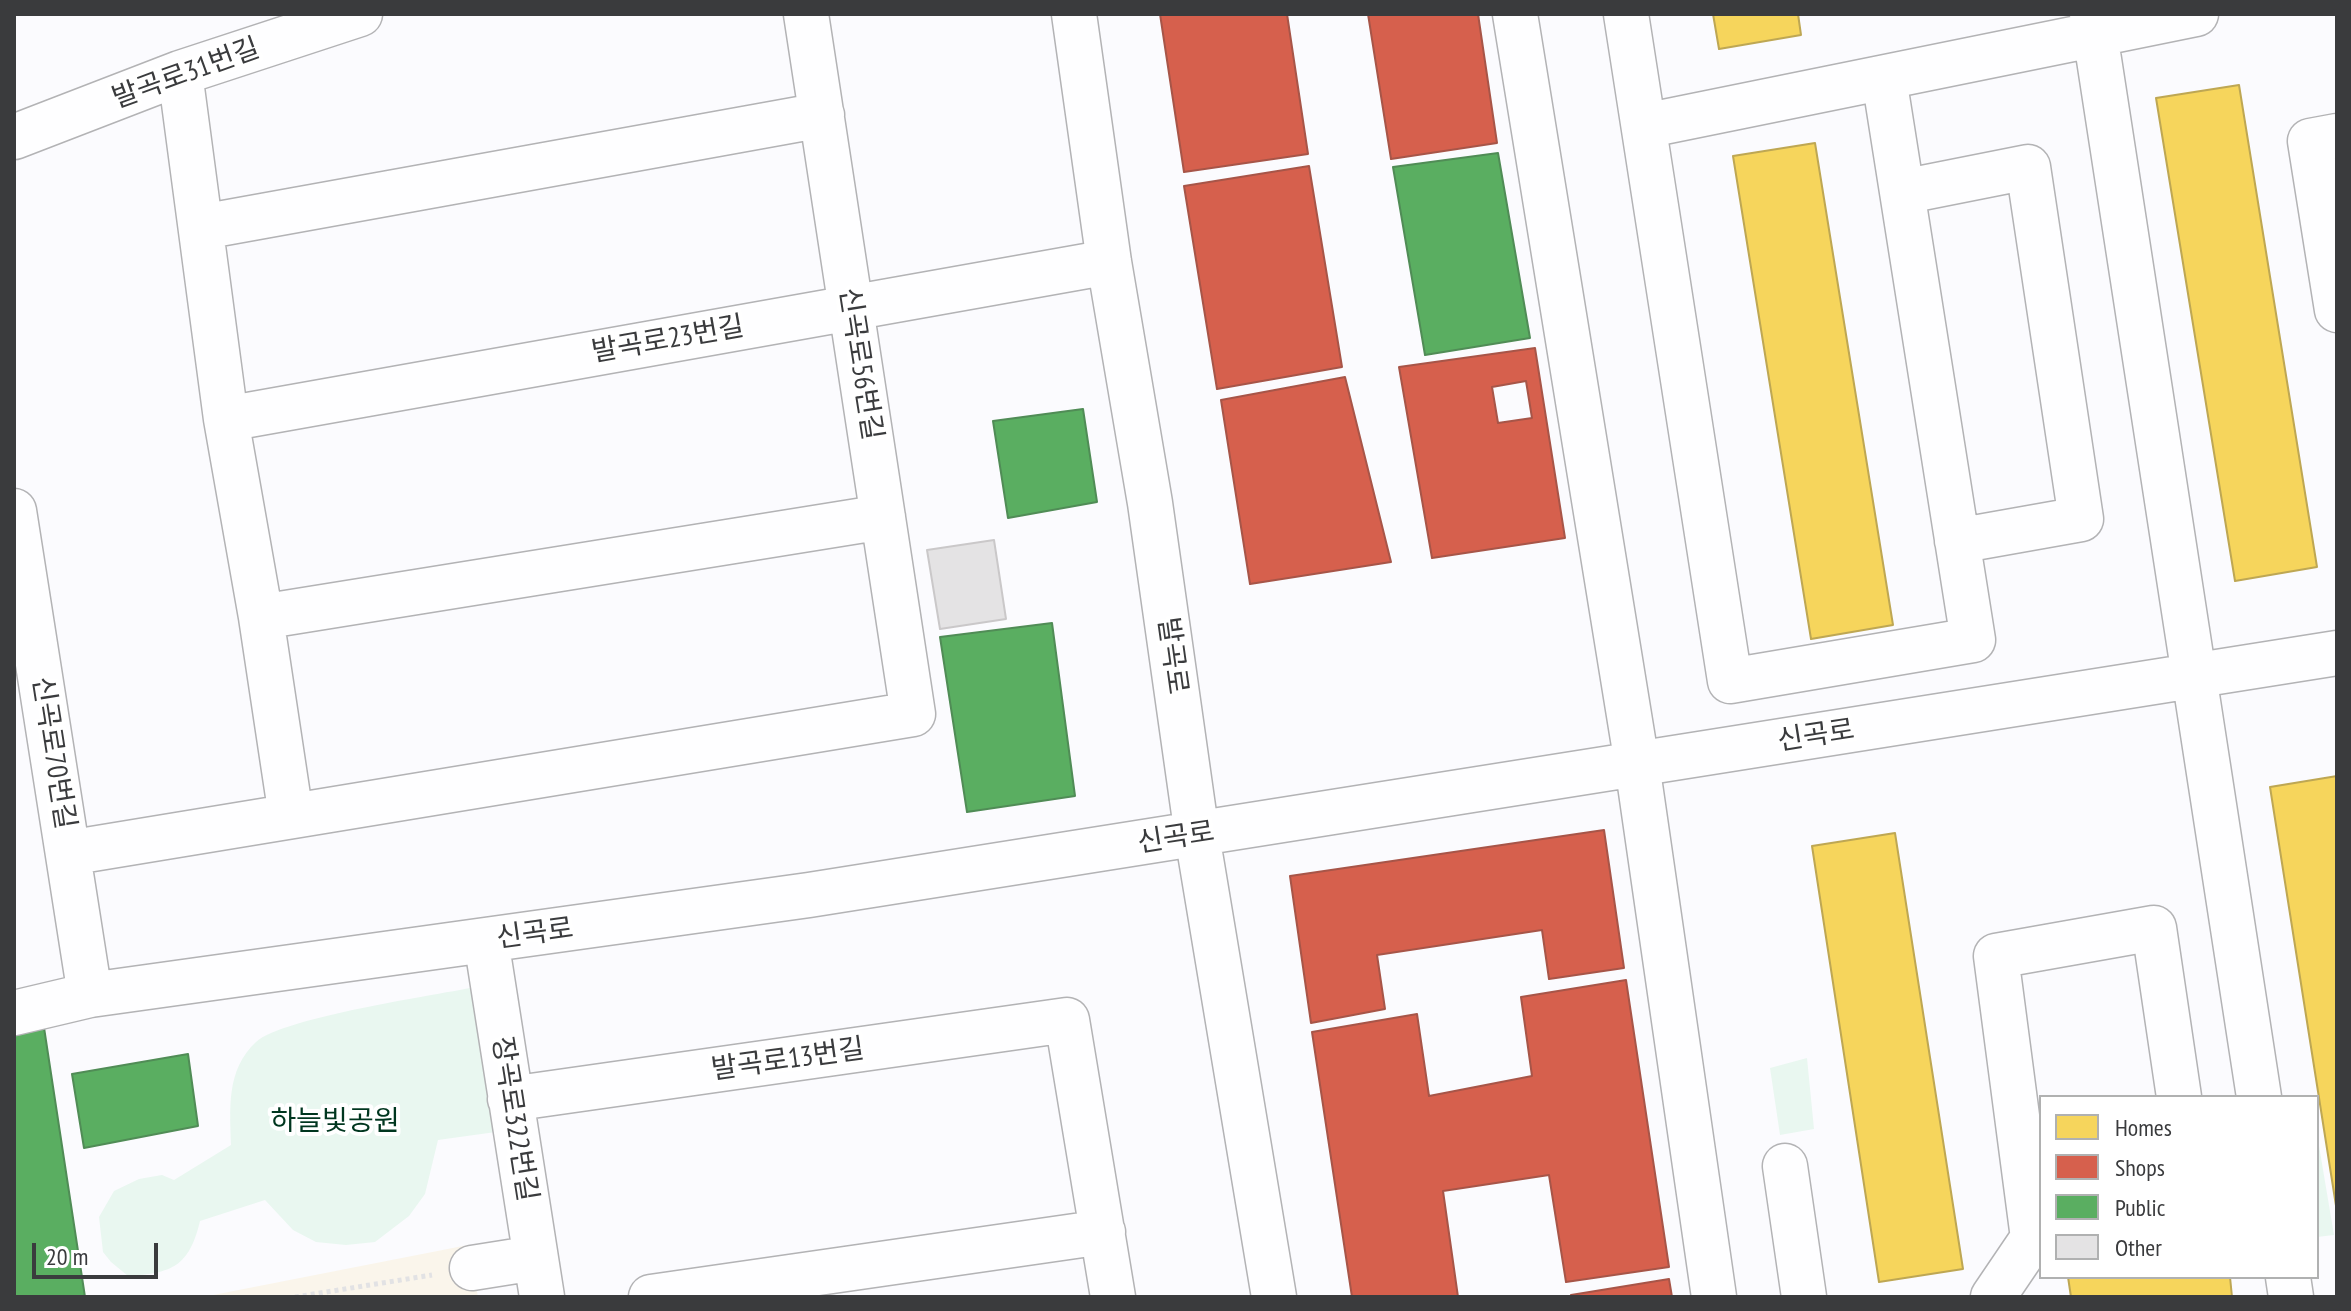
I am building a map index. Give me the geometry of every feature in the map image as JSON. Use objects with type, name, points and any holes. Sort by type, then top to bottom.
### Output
[{"type":"street","name":"발곡로31번길","points":[[14,137],[180,73],[360,14]]},
{"type":"street","name":"신곡로56번길","points":[[291,816],[913,714],[806,14]]},
{"type":"street","name":"발곡로","points":[[1074,14],[1109,262],[1150,503],[1197,835],[1274,1297]]},
{"type":"street","points":[[1515,14],[1637,764],[1714,1297]]},
{"type":"street","points":[[1626,14],[1730,681],[1973,640],[1884,78]]},
{"type":"street","points":[[1644,126],[1884,78],[2093,25],[2196,14]]},
{"type":"street","points":[[2093,25],[2259,1095]]},
{"type":"street","points":[[68,853],[291,816],[261,617],[226,419],[180,73]]},
{"type":"street","points":[[202,227],[822,115]]},
{"type":"street","points":[[2337,136],[2310,141],[2337,310]]},
{"type":"street","points":[[1902,192],[2028,167],[2081,519],[1957,541]]},
{"type":"street","name":"발곡로23번길","points":[[226,419],[1109,262]]},
{"type":"street","name":"신곡로70번길","points":[[14,511],[90,995]]},
{"type":"street","points":[[261,617],[883,517]]},
{"type":"street","name":"신곡로","points":[[14,1013],[90,995],[809,895],[2337,653]]},
{"type":"street","points":[[1993,1297],[2033,1238],[2035,1204],[1996,956],[2154,928],[2179,1095]]},
{"type":"street","name":"장곡로322번길","points":[[486,940],[538,1278]]},
{"type":"street","name":"발곡로13번길","points":[[510,1099],[1067,1020],[1103,1232]]},
{"type":"street","points":[[1785,1166],[1804,1297]]},
{"type":"street","points":[[651,1297],[1103,1232],[1113,1297]]},
{"type":"street","points":[[472,1268],[538,1278]]},
{"type":"path","points":[[295,1297],[472,1268]]},
{"type":"shaded area","points":[[468,1245],[478,1297],[203,1297]]},
{"type":"green space","name":"하늘빛공원","points":[[481,986],[503,1131],[438,1140],[425,1194],[409,1216],[375,1242],[346,1245],[316,1242],[293,1230],[265,1200],[200,1221],[184,1258],[156,1273],[128,1276],[103,1252],[99,1217],[114,1191],[139,1179],[162,1175],[174,1180],[231,1145],[231,1104],[235,1077],[246,1053],[256,1042],[272,1033],[328,1016]]},
{"type":"green space","points":[[1807,1058],[1814,1129],[1780,1135],[1770,1068]]},
{"type":"green space","points":[[2319,1146],[2334,1235],[2319,1237]]},
{"type":"building: Homes","points":[[1713,14],[1798,14],[1801,35],[1719,49]]},
{"type":"building: Homes","points":[[2239,85],[2317,567],[2235,581],[2156,98]]},
{"type":"building: Homes","points":[[1815,143],[1893,625],[1811,639],[1733,156]]},
{"type":"building: Homes","points":[[2337,776],[2337,1212],[2319,1095],[2270,787]]},
{"type":"building: Homes","points":[[1895,833],[1963,1269],[1879,1282],[1812,846]]},
{"type":"building: Homes","points":[[2068,1279],[2230,1279],[2232,1297],[2071,1297]]},
{"type":"building: Shops","points":[[1160,14],[1287,14],[1308,154],[1184,172]]},
{"type":"building: Shops","points":[[1368,14],[1478,14],[1497,143],[1391,159]]},
{"type":"building: Shops","points":[[1309,166],[1342,367],[1217,389],[1184,186]]},
{"type":"building: Shops","points":[[1535,348],[1565,538],[1432,558],[1399,367]]},
{"type":"building: Shops","points":[[1345,377],[1391,562],[1250,584],[1221,400]]},
{"type":"building: Shops","points":[[1526,381],[1532,418],[1498,423],[1492,387]]},
{"type":"building: Shops","points":[[1604,830],[1624,968],[1549,979],[1542,930],[1377,955],[1385,1009],[1311,1023],[1290,876]]},
{"type":"building: Shops","points":[[1626,980],[1669,1267],[1566,1282],[1549,1175],[1443,1191],[1458,1297],[1352,1297],[1312,1032],[1417,1014],[1429,1096],[1532,1076],[1521,997]]},
{"type":"building: Shops","points":[[1669,1279],[1672,1297],[1571,1297],[1571,1295]]},
{"type":"building: Public","points":[[1498,153],[1530,338],[1425,355],[1393,167]]},
{"type":"building: Public","points":[[1083,409],[1097,502],[1008,518],[993,421]]},
{"type":"building: Public","points":[[1052,623],[1075,796],[967,812],[940,637]]},
{"type":"building: Public","points":[[43,1021],[85,1297],[14,1297],[14,1028]]},
{"type":"building: Public","points":[[188,1054],[198,1126],[84,1148],[72,1074]]},
{"type":"building: Other","points":[[994,540],[1006,619],[940,629],[927,550]]}]
